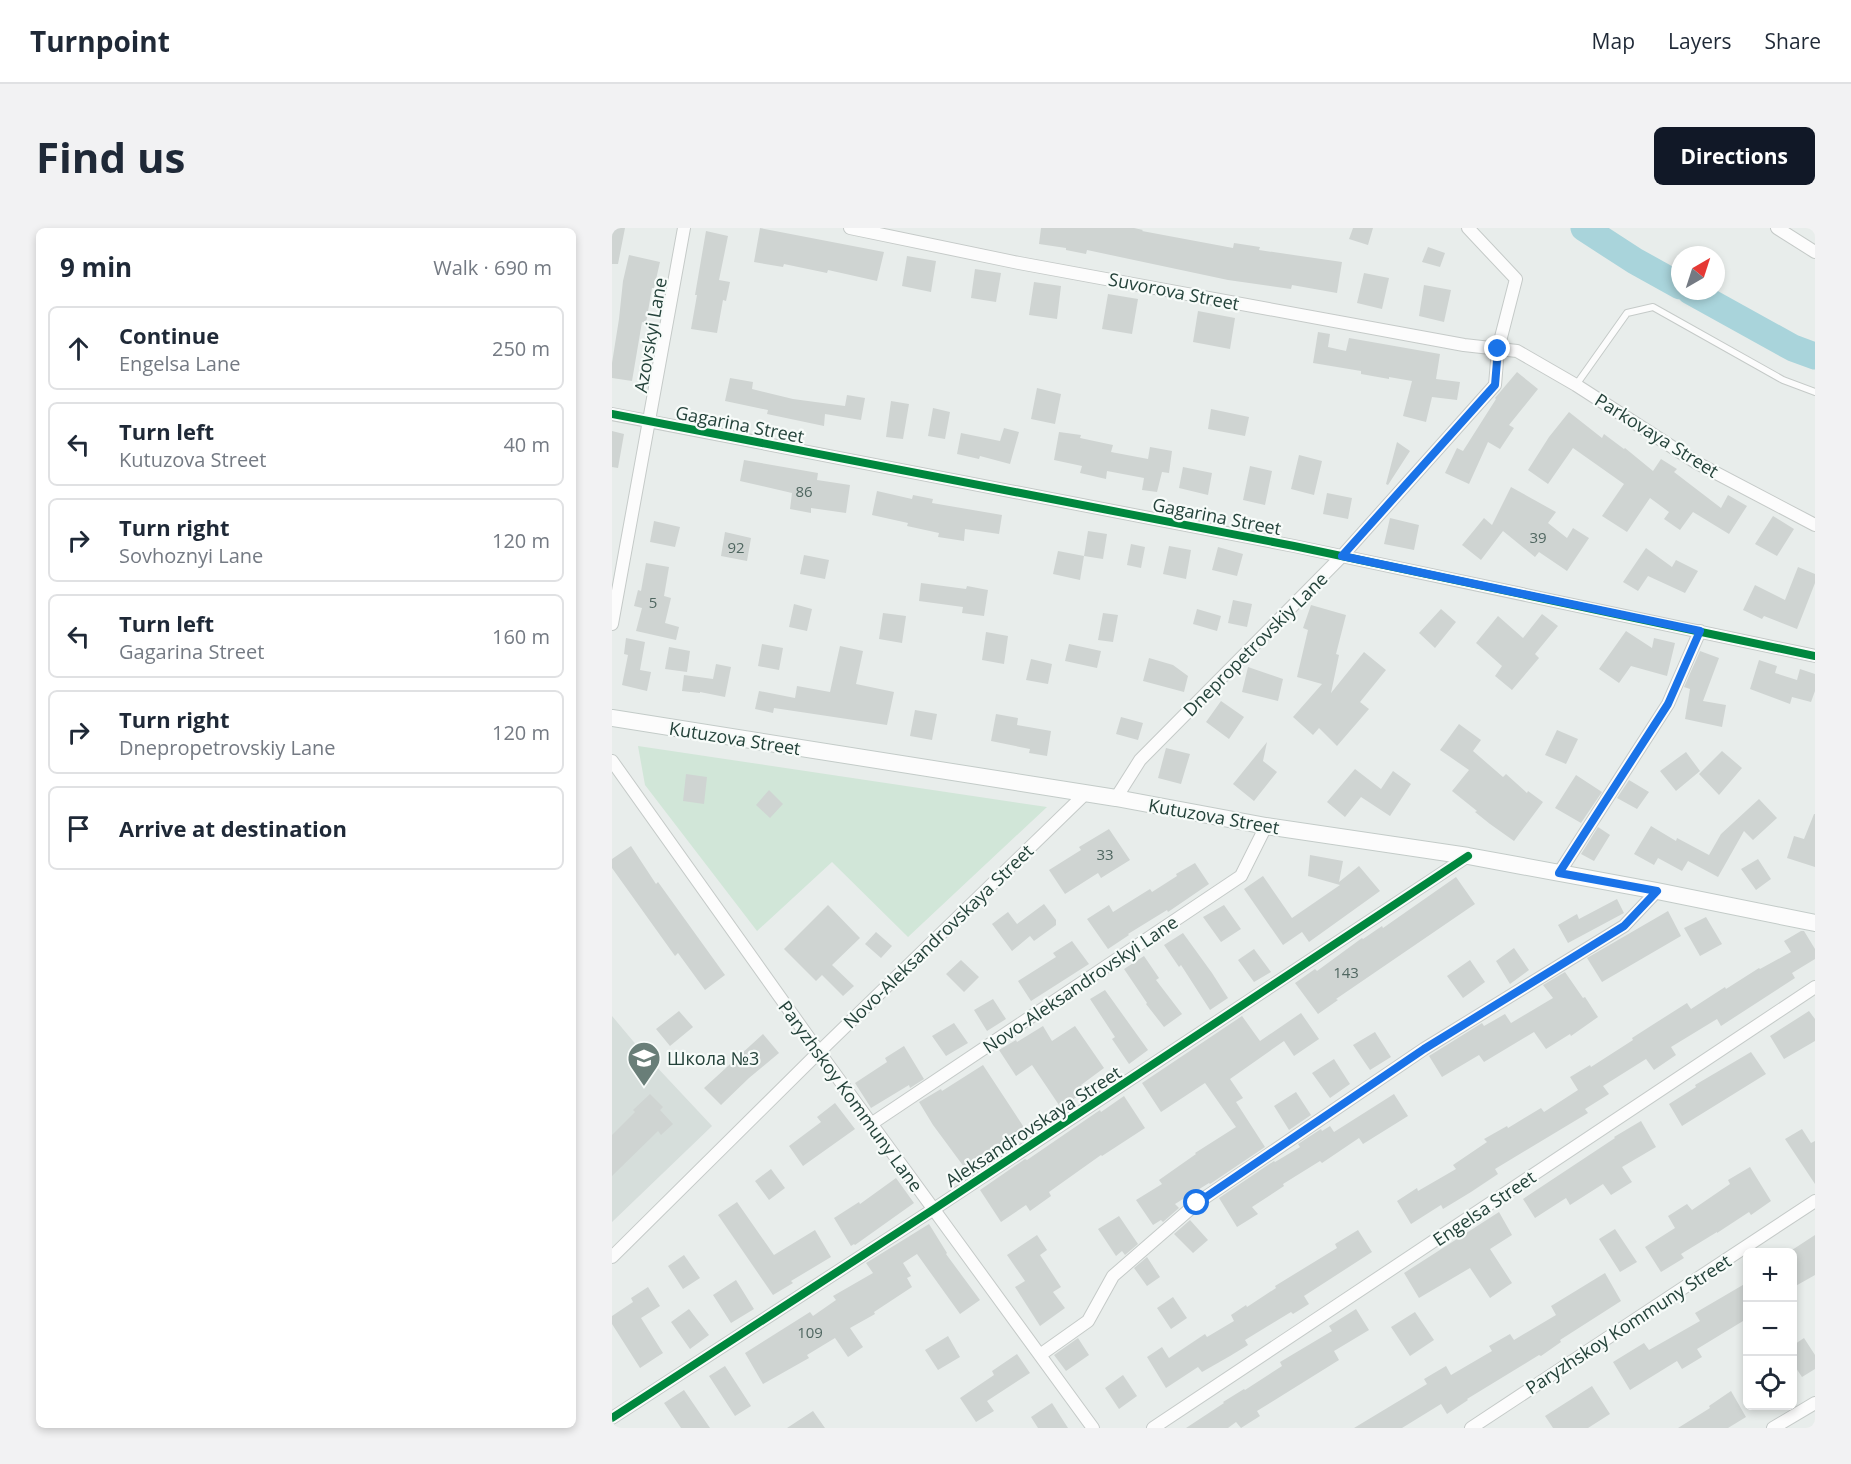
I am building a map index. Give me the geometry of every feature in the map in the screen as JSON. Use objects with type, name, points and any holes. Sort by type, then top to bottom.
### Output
[{"type":"main road","name":"Kutuzova Street","points":[[612,718],[1086,793],[1266,826],[1468,856],[1815,923]]},
{"type":"street","name":"Azovskyi Lane","points":[[612,624],[684,228]]},
{"type":"street","name":"Suvorova Street","points":[[850,228],[1043,267],[1452,343],[1498,349]]},
{"type":"street","name":"Dnepropetrovskiy Lane","points":[[1116,798],[1140,760],[1342,556],[1495,385],[1498,349],[1516,279],[1468,228]]},
{"type":"street","points":[[1777,228],[1815,252]]},
{"type":"street","name":"Parkovaya Street","points":[[1498,349],[1517,351],[1576,385],[1697,463],[1815,525]]},
{"type":"street","name":"Gagarina Street","points":[[612,414],[1342,556],[1815,656]]},
{"type":"street","points":[[1559,873],[1668,704],[1700,631]]},
{"type":"street","name":"Paryzhskoy Kommuny Lane","points":[[612,761],[819,1052],[1093,1428]]},
{"type":"street","name":"Novo-Aleksandrovskaya Street","points":[[612,1257],[1086,793]]},
{"type":"street","name":"Novo-Aleksandrovskyi Lane","points":[[872,1124],[1241,876],[1266,826]]},
{"type":"street","name":"Aleksandrovskaya Street","points":[[612,1418],[934,1209],[1468,856]]},
{"type":"street","points":[[1040,1355],[1088,1321],[1113,1276],[1197,1203],[1424,1049],[1624,926],[1657,891]]},
{"type":"street","name":"Engelsa Street","points":[[1153,1428],[1815,987]]},
{"type":"street","name":"Paryzhskoy Kommuny Street","points":[[1471,1428],[1815,1201]]},
{"type":"street","points":[[1773,1428],[1815,1403]]},
{"type":"lane","points":[[1576,385],[1627,314],[1653,307],[1783,380],[1815,392]]},
{"type":"shaded area","name":"Школа №3","points":[[612,1016],[712,1126],[612,1222]]},
{"type":"green space","points":[[638,746],[1047,807],[908,937],[832,862],[757,931],[645,785]]},
{"type":"building","points":[[612,228],[625,228],[618,264],[612,264]]},
{"type":"building","points":[[760,228],[884,252],[877,281],[828,270],[827,273],[784,264],[783,267],[754,262]]},
{"type":"building","points":[[1041,228],[1134,228],[1233,248],[1234,243],[1260,247],[1259,250],[1342,262],[1337,293],[1292,285],[1291,289],[1228,280],[1087,250],[1086,254],[1066,250],[1066,248],[1039,244]]},
{"type":"building","points":[[1353,228],[1373,228],[1368,245],[1349,239]]},
{"type":"building","points":[[706,231],[728,236],[719,280],[730,282],[726,301],[723,300],[717,333],[691,329]]},
{"type":"building","points":[[1428,247],[1445,253],[1440,267],[1422,262]]},
{"type":"building","points":[[629,255],[660,262],[654,288],[652,288],[646,323],[642,322],[632,381],[612,378],[623,281]]},
{"type":"building","points":[[907,256],[936,261],[931,292],[902,286]]},
{"type":"building","points":[[975,269],[1001,273],[996,302],[971,298]]},
{"type":"building","points":[[1364,273],[1389,278],[1382,309],[1357,303]]},
{"type":"building","points":[[1034,282],[1061,286],[1057,319],[1029,315]]},
{"type":"building","points":[[1424,285],[1451,290],[1444,322],[1419,316]]},
{"type":"building","points":[[1108,294],[1138,299],[1132,334],[1102,329]]},
{"type":"building","points":[[1198,311],[1235,318],[1230,349],[1193,342]]},
{"type":"building","points":[[1318,332],[1330,334],[1328,347],[1346,351],[1349,338],[1440,354],[1436,379],[1460,382],[1457,400],[1432,397],[1426,422],[1403,416],[1412,381],[1361,374],[1361,371],[1313,363]]},
{"type":"building","points":[[1517,372],[1538,389],[1509,425],[1514,428],[1500,449],[1488,442],[1469,484],[1445,473],[1457,448],[1463,451],[1495,398]]},
{"type":"building","points":[[730,378],[753,382],[752,389],[793,399],[845,406],[847,395],[865,398],[861,420],[825,414],[824,426],[767,414],[768,410],[725,401]]},
{"type":"building","points":[[1037,388],[1061,394],[1055,424],[1031,419]]},
{"type":"building","points":[[891,401],[909,404],[903,439],[886,437]]},
{"type":"building","points":[[933,408],[950,412],[945,439],[928,436]]},
{"type":"building","points":[[1211,409],[1249,417],[1245,436],[1208,429]]},
{"type":"building","points":[[1569,412],[1602,438],[1604,434],[1625,448],[1653,471],[1661,459],[1677,469],[1674,472],[1721,508],[1728,495],[1747,506],[1729,534],[1693,512],[1680,530],[1664,519],[1669,512],[1650,498],[1627,532],[1602,516],[1624,484],[1573,448],[1548,484],[1528,470],[1549,437]]},
{"type":"building","points":[[1004,428],[1019,432],[1010,464],[980,456],[979,459],[957,454],[961,433],[1000,441]]},
{"type":"building","points":[[612,431],[624,434],[618,468],[612,467]]},
{"type":"building","points":[[1059,432],[1081,435],[1080,438],[1113,445],[1111,452],[1148,459],[1150,447],[1172,451],[1169,473],[1162,472],[1157,492],[1142,490],[1144,478],[1107,471],[1106,479],[1080,473],[1082,466],[1054,460]]},
{"type":"building","points":[[1397,442],[1410,451],[1388,485],[1386,484]]},
{"type":"building","points":[[1299,455],[1322,461],[1314,495],[1291,489]]},
{"type":"building","points":[[744,460],[818,473],[817,480],[850,485],[846,513],[811,508],[811,513],[790,509],[792,493],[740,481]]},
{"type":"building","points":[[1250,466],[1272,471],[1265,505],[1243,500]]},
{"type":"building","points":[[1183,467],[1212,473],[1208,495],[1179,488]]},
{"type":"building","points":[[1511,487],[1556,512],[1548,523],[1567,538],[1573,528],[1589,538],[1567,571],[1539,552],[1535,557],[1503,531],[1481,560],[1462,545],[1484,518],[1492,525]]},
{"type":"building","points":[[877,491],[912,499],[913,495],[933,499],[932,503],[1002,515],[999,534],[965,529],[964,541],[938,537],[939,533],[872,515]]},
{"type":"building","points":[[1327,493],[1352,498],[1348,519],[1323,514]]},
{"type":"building","points":[[1773,516],[1794,529],[1777,556],[1755,544]]},
{"type":"building","points":[[1390,518],[1419,525],[1414,550],[1384,544]]},
{"type":"building","points":[[654,521],[680,527],[675,547],[650,542]]},
{"type":"building","points":[[1088,531],[1107,534],[1103,559],[1084,556]]},
{"type":"building","points":[[725,532],[751,538],[747,561],[721,556]]},
{"type":"building","points":[[1131,544],[1145,547],[1141,568],[1127,565]]},
{"type":"building","points":[[1169,546],[1191,550],[1186,579],[1163,574]]},
{"type":"building","points":[[1218,547],[1243,554],[1237,576],[1212,570]]},
{"type":"building","points":[[1646,548],[1672,567],[1676,560],[1698,571],[1685,593],[1648,576],[1638,591],[1623,582]]},
{"type":"building","points":[[1058,551],[1084,556],[1080,580],[1053,574]]},
{"type":"building","points":[[804,555],[829,560],[825,579],[800,574]]},
{"type":"building","points":[[646,563],[669,567],[664,596],[671,598],[665,623],[679,627],[676,640],[636,631],[642,608],[634,606],[638,590],[641,591]]},
{"type":"building","points":[[1798,567],[1815,574],[1815,583],[1797,629],[1764,616],[1762,619],[1743,610],[1755,585],[1785,600]]},
{"type":"building","points":[[921,583],[988,590],[984,616],[962,613],[963,607],[919,601]]},
{"type":"building","points":[[1233,600],[1252,604],[1247,627],[1228,623]]},
{"type":"building","points":[[794,604],[812,609],[807,631],[789,627]]},
{"type":"building","points":[[1311,605],[1346,615],[1336,654],[1339,655],[1331,693],[1364,652],[1386,670],[1360,702],[1369,709],[1337,746],[1319,728],[1313,735],[1293,717],[1322,684],[1297,677],[1308,630],[1303,628]]},
{"type":"building","points":[[1197,609],[1221,616],[1217,631],[1193,624]]},
{"type":"building","points":[[1441,609],[1456,622],[1435,648],[1419,633]]},
{"type":"building","points":[[883,613],[906,616],[902,643],[879,639]]},
{"type":"building","points":[[1103,613],[1118,615],[1113,642],[1098,640]]},
{"type":"building","points":[[1542,614],[1558,626],[1535,654],[1539,658],[1512,690],[1495,676],[1502,666],[1476,643],[1498,616],[1523,638]]},
{"type":"building","points":[[1626,631],[1652,648],[1654,638],[1675,643],[1667,676],[1631,666],[1619,683],[1599,669]]},
{"type":"building","points":[[986,632],[1008,636],[1004,664],[982,660]]},
{"type":"building","points":[[626,638],[645,642],[640,670],[651,672],[647,691],[622,685],[628,655],[624,654]]},
{"type":"building","points":[[762,644],[783,648],[779,670],[758,666]]},
{"type":"building","points":[[1069,644],[1101,651],[1097,668],[1065,661]]},
{"type":"building","points":[[840,646],[863,651],[856,684],[894,692],[887,725],[774,708],[773,713],[755,709],[759,691],[795,698],[797,686],[830,692]]},
{"type":"building","points":[[669,647],[690,651],[687,672],[665,669]]},
{"type":"building","points":[[1700,651],[1719,658],[1703,701],[1726,705],[1722,727],[1685,719],[1690,689],[1684,687]]},
{"type":"building","points":[[1149,658],[1173,665],[1188,676],[1184,692],[1143,681]]},
{"type":"building","points":[[1031,659],[1052,664],[1048,684],[1026,680]]},
{"type":"building","points":[[1759,660],[1777,666],[1775,673],[1797,680],[1800,669],[1815,674],[1815,691],[1811,702],[1792,697],[1790,704],[1750,689]]},
{"type":"building","points":[[716,664],[731,667],[725,697],[682,691],[684,675],[713,679]]},
{"type":"building","points":[[1248,667],[1283,679],[1278,701],[1242,692]]},
{"type":"building","points":[[1221,701],[1244,717],[1229,739],[1206,722]]},
{"type":"building","points":[[915,710],[937,714],[932,740],[910,736]]},
{"type":"building","points":[[996,714],[1018,718],[1017,725],[1051,731],[1047,756],[1029,753],[1030,749],[991,741]]},
{"type":"building","points":[[1121,717],[1143,723],[1138,740],[1116,734]]},
{"type":"building","points":[[1459,724],[1481,740],[1473,751],[1503,777],[1506,774],[1527,793],[1528,791],[1543,802],[1514,841],[1475,812],[1477,811],[1452,791],[1469,770],[1440,750]]},
{"type":"building","points":[[1557,730],[1578,739],[1566,764],[1545,755]]},
{"type":"building","points":[[1267,742],[1263,761],[1277,772],[1254,801],[1233,784]]},
{"type":"building","points":[[1166,748],[1190,754],[1181,784],[1158,778]]},
{"type":"building","points":[[1722,751],[1742,768],[1719,795],[1699,774]]},
{"type":"building","points":[[1686,752],[1700,771],[1676,791],[1660,771]]},
{"type":"building","points":[[1355,769],[1381,789],[1393,771],[1411,784],[1390,816],[1361,797],[1345,817],[1327,802]]},
{"type":"building","points":[[686,774],[707,777],[704,804],[683,801]]},
{"type":"building","points":[[1576,775],[1602,792],[1581,823],[1555,808]]},
{"type":"building","points":[[1629,780],[1649,792],[1637,809],[1617,798]]},
{"type":"building","points":[[769,790],[783,804],[770,818],[756,805]]},
{"type":"building","points":[[1759,799],[1777,818],[1753,840],[1744,831],[1718,877],[1688,861],[1682,871],[1658,858],[1654,865],[1634,854],[1651,826],[1676,841],[1677,838],[1709,855],[1721,834]]},
{"type":"building","points":[[1814,814],[1815,867],[1787,858],[1794,836],[1804,839]]},
{"type":"building","points":[[1598,827],[1610,835],[1594,861],[1581,854]]},
{"type":"building","points":[[1109,829],[1130,860],[1101,878],[1098,873],[1065,894],[1049,870],[1081,850],[1079,847]]},
{"type":"building","points":[[631,846],[656,884],[658,882],[725,975],[705,990],[678,953],[675,956],[612,868],[612,859]]},
{"type":"building","points":[[1310,855],[1343,861],[1339,882],[1359,866],[1380,891],[1309,942],[1302,932],[1283,945],[1244,889],[1263,876],[1292,918],[1340,885],[1308,876]]},
{"type":"building","points":[[1758,859],[1771,879],[1756,890],[1741,869]]},
{"type":"building","points":[[1195,863],[1209,884],[1108,949],[1087,919],[1109,905],[1113,912],[1150,889],[1152,892]]},
{"type":"building","points":[[1456,877],[1475,904],[1336,999],[1338,1000],[1318,1014],[1295,983],[1315,969],[1317,971],[1362,938],[1382,926],[1383,928]]},
{"type":"building","points":[[1617,899],[1624,913],[1568,943],[1558,925],[1577,914],[1579,919]]},
{"type":"building","points":[[1044,904],[1056,920],[1056,925],[1034,941],[1030,936],[1012,951],[992,924],[1008,912],[1017,924]]},
{"type":"building","points":[[828,905],[860,938],[832,965],[854,986],[843,996],[822,975],[816,981],[784,949]]},
{"type":"building","points":[[1224,905],[1241,929],[1221,942],[1203,917]]},
{"type":"building","points":[[1668,911],[1681,936],[1602,982],[1587,958]]},
{"type":"building","points":[[1706,917],[1722,944],[1700,956],[1684,928]]},
{"type":"building","points":[[1804,931],[1815,949],[1815,959],[1792,973],[1795,978],[1721,1026],[1717,1019],[1671,1047],[1676,1055],[1654,1070],[1646,1059],[1603,1086],[1609,1094],[1585,1109],[1588,1113],[1495,1169],[1498,1174],[1471,1192],[1443,1209],[1441,1205],[1411,1224],[1397,1201],[1417,1188],[1418,1191],[1456,1169],[1453,1165],[1487,1142],[1484,1139],[1507,1126],[1508,1128],[1541,1108],[1544,1112],[1578,1090],[1570,1077],[1590,1065],[1591,1067],[1687,1003],[1691,1009],[1725,987],[1726,989],[1759,968],[1791,952],[1784,941]]},
{"type":"building","points":[[876,932],[892,946],[881,958],[865,944]]},
{"type":"building","points":[[1183,933],[1228,998],[1210,1010],[1181,965],[1179,967],[1164,945]]},
{"type":"building","points":[[1072,941],[1089,964],[1031,1001],[1018,981],[1056,957],[1053,953]]},
{"type":"building","points":[[1514,948],[1529,970],[1510,984],[1496,961]]},
{"type":"building","points":[[1254,949],[1271,972],[1254,982],[1238,960]]},
{"type":"building","points":[[1144,956],[1159,978],[1156,980],[1182,1014],[1164,1027],[1124,969]]},
{"type":"building","points":[[961,960],[979,977],[964,992],[946,974]]},
{"type":"building","points":[[1470,960],[1485,982],[1463,998],[1447,976]]},
{"type":"building","points":[[1565,972],[1598,1017],[1571,1036],[1570,1034],[1546,1049],[1534,1032],[1484,1062],[1479,1055],[1442,1077],[1429,1056],[1482,1023],[1484,1026],[1505,1014],[1511,1023],[1553,998],[1543,985]]},
{"type":"building","points":[[1105,990],[1148,1050],[1129,1064],[1112,1039],[1115,1037],[1090,999]]},
{"type":"building","points":[[993,999],[1006,1019],[987,1031],[974,1010]]},
{"type":"building","points":[[679,1011],[693,1027],[670,1046],[656,1029]]},
{"type":"building","points":[[1809,1011],[1815,1019],[1815,1041],[1784,1059],[1770,1036]]},
{"type":"building","points":[[1301,1013],[1319,1039],[1294,1056],[1284,1041],[1230,1079],[1243,1098],[1236,1102],[1265,1147],[1210,1184],[1175,1204],[1179,1208],[1163,1222],[1161,1220],[1153,1225],[1136,1200],[1162,1184],[1159,1180],[1195,1153],[1236,1127],[1205,1083],[1161,1112],[1142,1083],[1242,1016],[1260,1041]]},
{"type":"building","points":[[954,1023],[968,1043],[946,1056],[932,1036]]},
{"type":"building","points":[[1043,1026],[1052,1041],[1075,1026],[1104,1068],[1081,1085],[1085,1091],[1061,1108],[1032,1065],[1016,1076],[999,1050]]},
{"type":"building","points":[[1375,1032],[1391,1057],[1370,1070],[1353,1045]]},
{"type":"building","points":[[763,1034],[779,1053],[721,1105],[704,1088]]},
{"type":"building","points":[[904,1046],[924,1079],[910,1088],[909,1085],[871,1108],[855,1083],[887,1062],[885,1058]]},
{"type":"building","points":[[1751,1052],[1766,1074],[1682,1126],[1669,1104],[1696,1087],[1695,1085]]},
{"type":"building","points":[[1334,1059],[1350,1084],[1330,1098],[1312,1073]]},
{"type":"building","points":[[983,1065],[1027,1132],[1013,1141],[1016,1145],[1006,1152],[1002,1146],[967,1171],[919,1102],[941,1089],[942,1091]]},
{"type":"building","points":[[1296,1092],[1311,1115],[1289,1130],[1274,1106]]},
{"type":"building","points":[[650,1094],[663,1107],[660,1110],[673,1124],[661,1135],[658,1131],[612,1176],[612,1135]]},
{"type":"building","points":[[1394,1094],[1408,1116],[1363,1144],[1359,1138],[1322,1163],[1320,1161],[1283,1184],[1284,1186],[1252,1207],[1258,1214],[1237,1227],[1219,1198],[1274,1161],[1300,1147],[1298,1144],[1321,1129],[1322,1131],[1330,1126],[1334,1132]]},
{"type":"building","points":[[1124,1096],[1145,1128],[1101,1155],[1049,1192],[1051,1196],[1030,1211],[1026,1205],[1001,1222],[980,1190]]},
{"type":"building","points":[[835,1103],[855,1129],[803,1166],[789,1146],[821,1122],[817,1117]]},
{"type":"building","points":[[1641,1121],[1656,1147],[1622,1167],[1632,1182],[1611,1195],[1603,1184],[1570,1205],[1566,1198],[1535,1218],[1523,1199]]},
{"type":"building","points":[[1802,1129],[1811,1143],[1815,1141],[1815,1184],[1785,1139]]},
{"type":"building","points":[[1750,1167],[1771,1201],[1751,1215],[1749,1212],[1681,1254],[1684,1258],[1661,1272],[1645,1247],[1675,1228],[1668,1216],[1687,1204],[1692,1210],[1730,1184],[1728,1180]]},
{"type":"building","points":[[771,1169],[785,1188],[769,1200],[755,1181]]},
{"type":"building","points":[[896,1178],[914,1203],[851,1246],[834,1218],[859,1202],[860,1204]]},
{"type":"building","points":[[737,1202],[774,1255],[815,1230],[831,1257],[791,1281],[793,1283],[773,1295],[718,1215]]},
{"type":"building","points":[[1499,1212],[1512,1235],[1490,1249],[1512,1283],[1490,1298],[1470,1268],[1419,1298],[1404,1273]]},
{"type":"building","points":[[1119,1216],[1138,1244],[1125,1255],[1122,1251],[1116,1256],[1098,1229]]},
{"type":"building","points":[[1190,1220],[1208,1240],[1193,1253],[1174,1234]]},
{"type":"building","points":[[929,1224],[946,1254],[980,1300],[960,1314],[917,1254],[903,1263],[911,1276],[907,1278],[912,1287],[874,1312],[875,1314],[850,1328],[863,1347],[848,1357],[835,1338],[807,1355],[809,1358],[763,1384],[745,1353],[810,1312],[813,1316],[836,1300],[833,1296],[873,1273],[866,1263]]},
{"type":"building","points":[[1615,1229],[1637,1262],[1620,1272],[1599,1239]]},
{"type":"building","points":[[1358,1230],[1372,1252],[1304,1296],[1309,1304],[1293,1314],[1291,1312],[1245,1340],[1248,1345],[1230,1356],[1202,1372],[1198,1367],[1166,1388],[1147,1357],[1162,1347],[1169,1358],[1205,1334],[1207,1337],[1234,1321],[1231,1315],[1337,1248],[1335,1244]]},
{"type":"building","points":[[1037,1235],[1047,1250],[1040,1255],[1061,1287],[1053,1292],[1065,1308],[1040,1326],[1015,1287],[1025,1281],[1007,1255]]},
{"type":"building","points":[[1815,1235],[1815,1275],[1797,1285],[1797,1248],[1795,1248]]},
{"type":"building","points":[[684,1255],[700,1278],[683,1289],[668,1266]]},
{"type":"building","points":[[1147,1257],[1160,1277],[1147,1286],[1134,1268]]},
{"type":"building","points":[[1605,1273],[1621,1301],[1560,1340],[1561,1342],[1541,1356],[1539,1355],[1467,1399],[1447,1414],[1441,1404],[1402,1428],[1354,1428],[1427,1384],[1424,1379],[1446,1366],[1451,1375],[1492,1351],[1489,1346],[1510,1334],[1514,1340],[1556,1315],[1551,1306]]},
{"type":"building","points":[[736,1280],[754,1309],[731,1323],[713,1295]]},
{"type":"building","points":[[1743,1285],[1743,1321],[1697,1349],[1702,1357],[1682,1369],[1677,1361],[1630,1390],[1613,1362],[1644,1343],[1649,1350],[1700,1321],[1695,1313]]},
{"type":"building","points":[[648,1287],[660,1306],[641,1318],[663,1353],[640,1368],[612,1324],[612,1316],[633,1302],[631,1298]]},
{"type":"building","points":[[1173,1297],[1187,1318],[1171,1329],[1157,1308]]},
{"type":"building","points":[[689,1309],[709,1335],[690,1349],[671,1322]]},
{"type":"building","points":[[1356,1309],[1369,1330],[1334,1351],[1339,1360],[1257,1411],[1260,1416],[1241,1428],[1236,1422],[1228,1428],[1186,1428],[1282,1366],[1280,1362],[1332,1331],[1329,1326]]},
{"type":"building","points":[[1415,1312],[1434,1340],[1410,1356],[1391,1327]]},
{"type":"building","points":[[948,1336],[960,1357],[938,1370],[925,1350]]},
{"type":"building","points":[[1078,1338],[1089,1355],[1066,1371],[1054,1355]]},
{"type":"building","points":[[1804,1338],[1815,1355],[1815,1369],[1802,1377],[1797,1370],[1797,1343]]},
{"type":"building","points":[[1017,1354],[1030,1373],[987,1401],[994,1411],[976,1422],[960,1398],[994,1375],[992,1371]]},
{"type":"building","points":[[725,1366],[751,1406],[735,1416],[709,1376]]},
{"type":"building","points":[[1123,1375],[1137,1396],[1119,1409],[1105,1388]]},
{"type":"building","points":[[1592,1386],[1610,1414],[1588,1428],[1553,1428],[1545,1416]]},
{"type":"building","points":[[684,1390],[710,1428],[681,1428],[664,1403]]},
{"type":"building","points":[[1731,1391],[1746,1417],[1728,1428],[1678,1428],[1710,1408],[1709,1406]]},
{"type":"building","points":[[1052,1403],[1068,1428],[1038,1428],[1031,1417]]},
{"type":"building","points":[[813,1411],[825,1428],[787,1428]]},
{"type":"waterway","points":[[1584,228],[1671,281]]},
{"type":"waterway","points":[[1706,300],[1793,348],[1815,356]]},
{"type":"cycle path","points":[[612,414],[1294,546],[1815,656]]},
{"type":"cycle path","points":[[612,1418],[934,1209],[1468,856]]},
{"type":"place","name":"Школа №3","points":[[644,1087]]},
{"type":"route","points":[[1197,1203],[1424,1049],[1624,926],[1657,891],[1559,873],[1668,704],[1700,631],[1342,556],[1495,385],[1498,349]]}]
